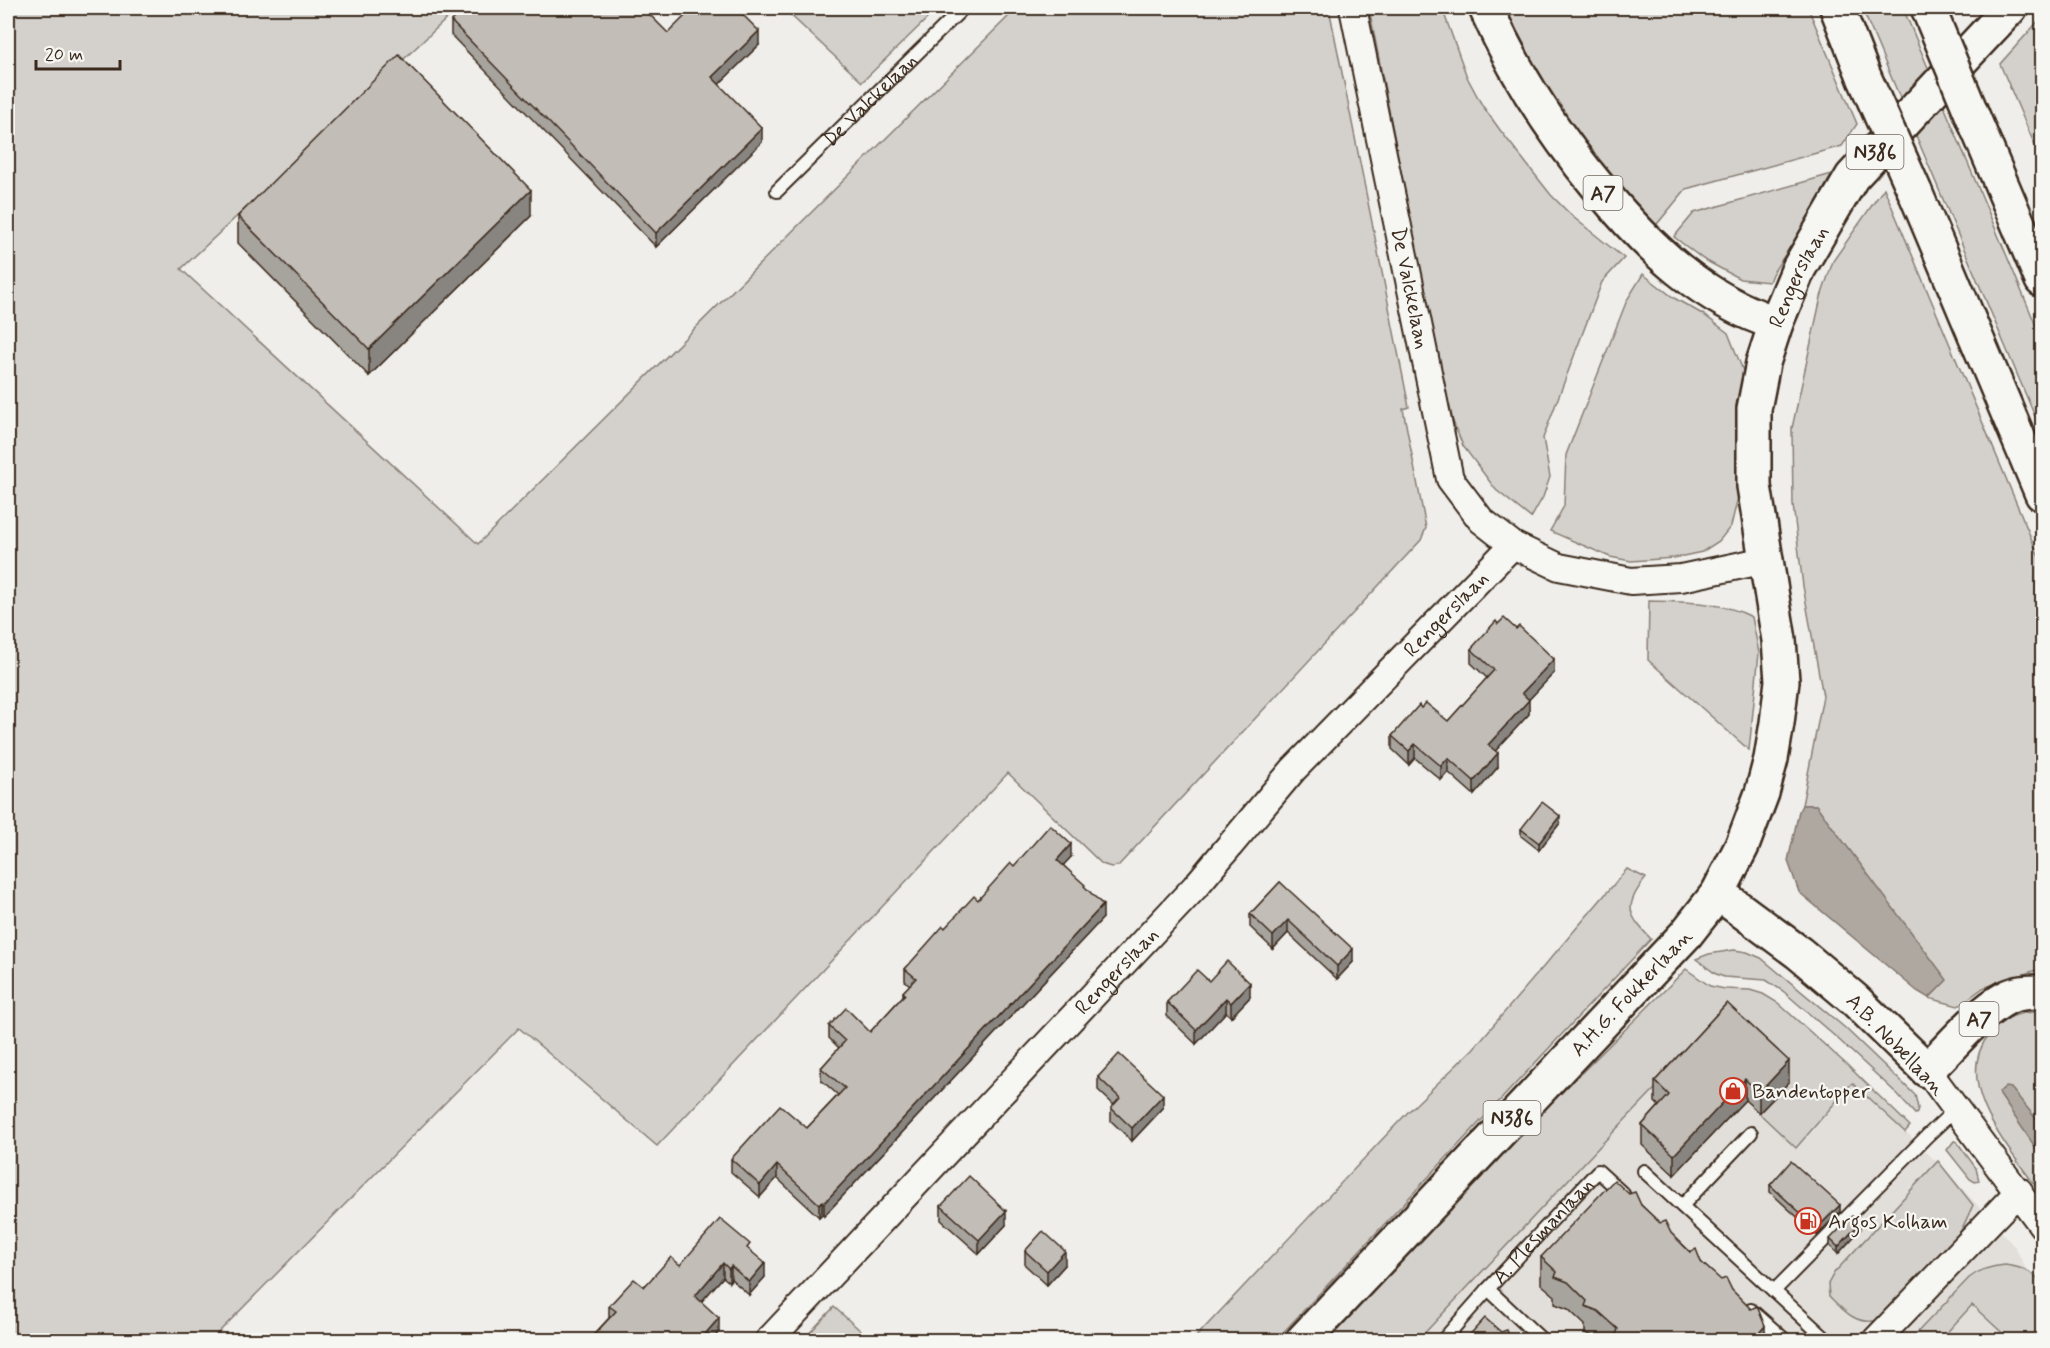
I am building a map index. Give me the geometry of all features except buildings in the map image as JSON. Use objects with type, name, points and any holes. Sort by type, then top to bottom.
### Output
[{"type":"main road","name":"A7","points":[[1486,8],[1532,98],[1550,125],[1569,152],[1646,243],[1685,276],[1738,308],[1776,323]]},
{"type":"main road","points":[[1837,8],[2043,494]]},
{"type":"main road","points":[[1928,8],[2043,280]]},
{"type":"main road","name":"Rengerslaan","points":[[1766,560],[1754,486],[1754,409],[1763,363],[1788,289],[1852,177],[2010,8]]},
{"type":"main road","name":"A.H.G. Fokkerlaan","points":[[1303,1341],[1686,934],[1718,893],[1742,846],[1762,793],[1772,759],[1778,723],[1782,681],[1779,640],[1766,560]]},
{"type":"main road","name":"A.B. Nobellaan","points":[[1718,893],[1808,960],[1855,1000],[1927,1070]]},
{"type":"main road","name":"A7","points":[[1927,1070],[1984,1014],[2007,997],[2024,992],[2043,992]]},
{"type":"street","name":"De Valckelaan","points":[[1353,8],[1450,479],[1481,520],[1513,545]]},
{"type":"street","points":[[1513,545],[1558,567],[1631,581],[1681,578],[1766,560]]},
{"type":"street","name":"Rengerslaan","points":[[769,1341],[1195,887],[1293,770],[1513,545]]},
{"type":"street","name":"A.B. Nobellaan","points":[[1927,1070],[2043,1225]]},
{"type":"street","points":[[1876,1341],[2019,1191]]},
{"type":"lane","name":"De Valckelaan","points":[[777,191],[963,8]]},
{"type":"lane","points":[[1774,1291],[1957,1108]]},
{"type":"lane","points":[[1682,1206],[1751,1133]]},
{"type":"lane","name":"A. Plesmanlaan","points":[[1443,1341],[1598,1171],[1634,1204]]},
{"type":"lane","points":[[1644,1171],[1827,1341]]},
{"type":"lane","name":"A. Plesmanlaan","points":[[1488,1289],[1542,1341]]},
{"type":"lane","points":[[1740,1300],[1785,1341]]},
{"type":"shaded area","points":[[8,8],[458,8],[181,269],[478,544],[1017,8],[1329,8],[1409,407],[1403,409],[1426,528],[1421,540],[1118,866],[1111,867],[1102,864],[1008,773],[657,1146],[519,1028],[211,1340],[8,1340]]},
{"type":"shaded area","points":[[783,8],[938,8],[862,82]]},
{"type":"shaded area","points":[[1369,8],[1442,8],[1467,77],[1482,105],[1500,130],[1551,195],[1573,217],[1624,258],[1602,282],[1543,438],[1550,477],[1543,497],[1531,518],[1496,490],[1463,446],[1447,407]]},
{"type":"shaded area","points":[[1492,8],[1808,8],[1857,124],[1842,146],[1686,189],[1648,235]]},
{"type":"shaded area","points":[[1862,8],[1903,8],[2042,340],[2042,433]]},
{"type":"shaded area","points":[[2042,17],[2042,162],[2000,64]]},
{"type":"shaded area","points":[[1832,174],[1769,282],[1740,279],[1703,259],[1674,237],[1694,213]]},
{"type":"shaded area","points":[[1884,188],[2042,564],[2042,968],[1983,988],[1958,1006],[1929,998],[1946,981],[1816,805],[1802,805],[1823,696],[1803,586],[1793,505],[1792,428],[1821,297],[1833,261]]},
{"type":"shaded area","points":[[1643,274],[1674,298],[1704,315],[1728,333],[1744,373],[1738,416],[1738,497],[1731,526],[1719,541],[1702,552],[1674,558],[1631,561],[1610,557],[1550,531],[1564,506],[1566,455],[1627,300]]},
{"type":"shaded area","points":[[1649,601],[1715,605],[1752,617],[1759,653],[1749,750],[1648,660]]},
{"type":"shaded area","points":[[1802,805],[1816,805],[1947,980],[1929,998],[1917,991],[1799,892],[1788,861]]},
{"type":"shaded area","points":[[1627,869],[1646,878],[1634,896],[1631,910],[1637,923],[1651,939],[1276,1340],[1193,1340],[1408,1112],[1473,1049]]},
{"type":"shaded area","points":[[1734,950],[1761,958],[1844,1027],[1915,1095],[1917,1113],[1915,1114],[1893,1090],[1783,991],[1766,980],[1724,977],[1716,974],[1696,959],[1709,954]]},
{"type":"shaded area","points":[[1686,969],[1710,986],[1750,990],[1763,994],[1778,1003],[1910,1126],[1905,1132],[1852,1083],[1796,1148],[1759,1113],[1789,1082],[1722,1019],[1418,1340],[1324,1340],[1512,1142]]},
{"type":"shaded area","points":[[1735,994],[1782,1010],[1950,1175],[2015,1247],[2042,1301],[2042,1340],[1404,1340]]},
{"type":"shaded area","points":[[2042,1012],[2042,1126],[2011,1089],[2000,1095],[2042,1157],[2042,1195],[2002,1139],[1990,1118],[1981,1096],[1976,1074],[1979,1053],[1995,1027],[2013,1016]]},
{"type":"shaded area","points":[[2006,1087],[2011,1088],[2042,1126],[2042,1157],[2000,1095],[1999,1092]]},
{"type":"shaded area","points":[[1954,1141],[1976,1168],[1979,1181],[1975,1182],[1970,1179],[1947,1150]]},
{"type":"shaded area","points":[[1938,1161],[1973,1205],[1959,1235],[1878,1320],[1863,1321],[1850,1316],[1829,1296],[1828,1284],[1834,1273]]},
{"type":"shaded area","points":[[2005,1265],[2025,1270],[2042,1282],[2042,1340],[2010,1340],[1972,1305],[1940,1340],[1910,1340],[1969,1278],[1986,1268]]},
{"type":"shaded area","points":[[834,1307],[871,1340],[803,1340]]},
{"type":"place","name":"Bandentopper","points":[[1733,1091]]},
{"type":"place","name":"Argos Kolham","points":[[1808,1221]]}]
